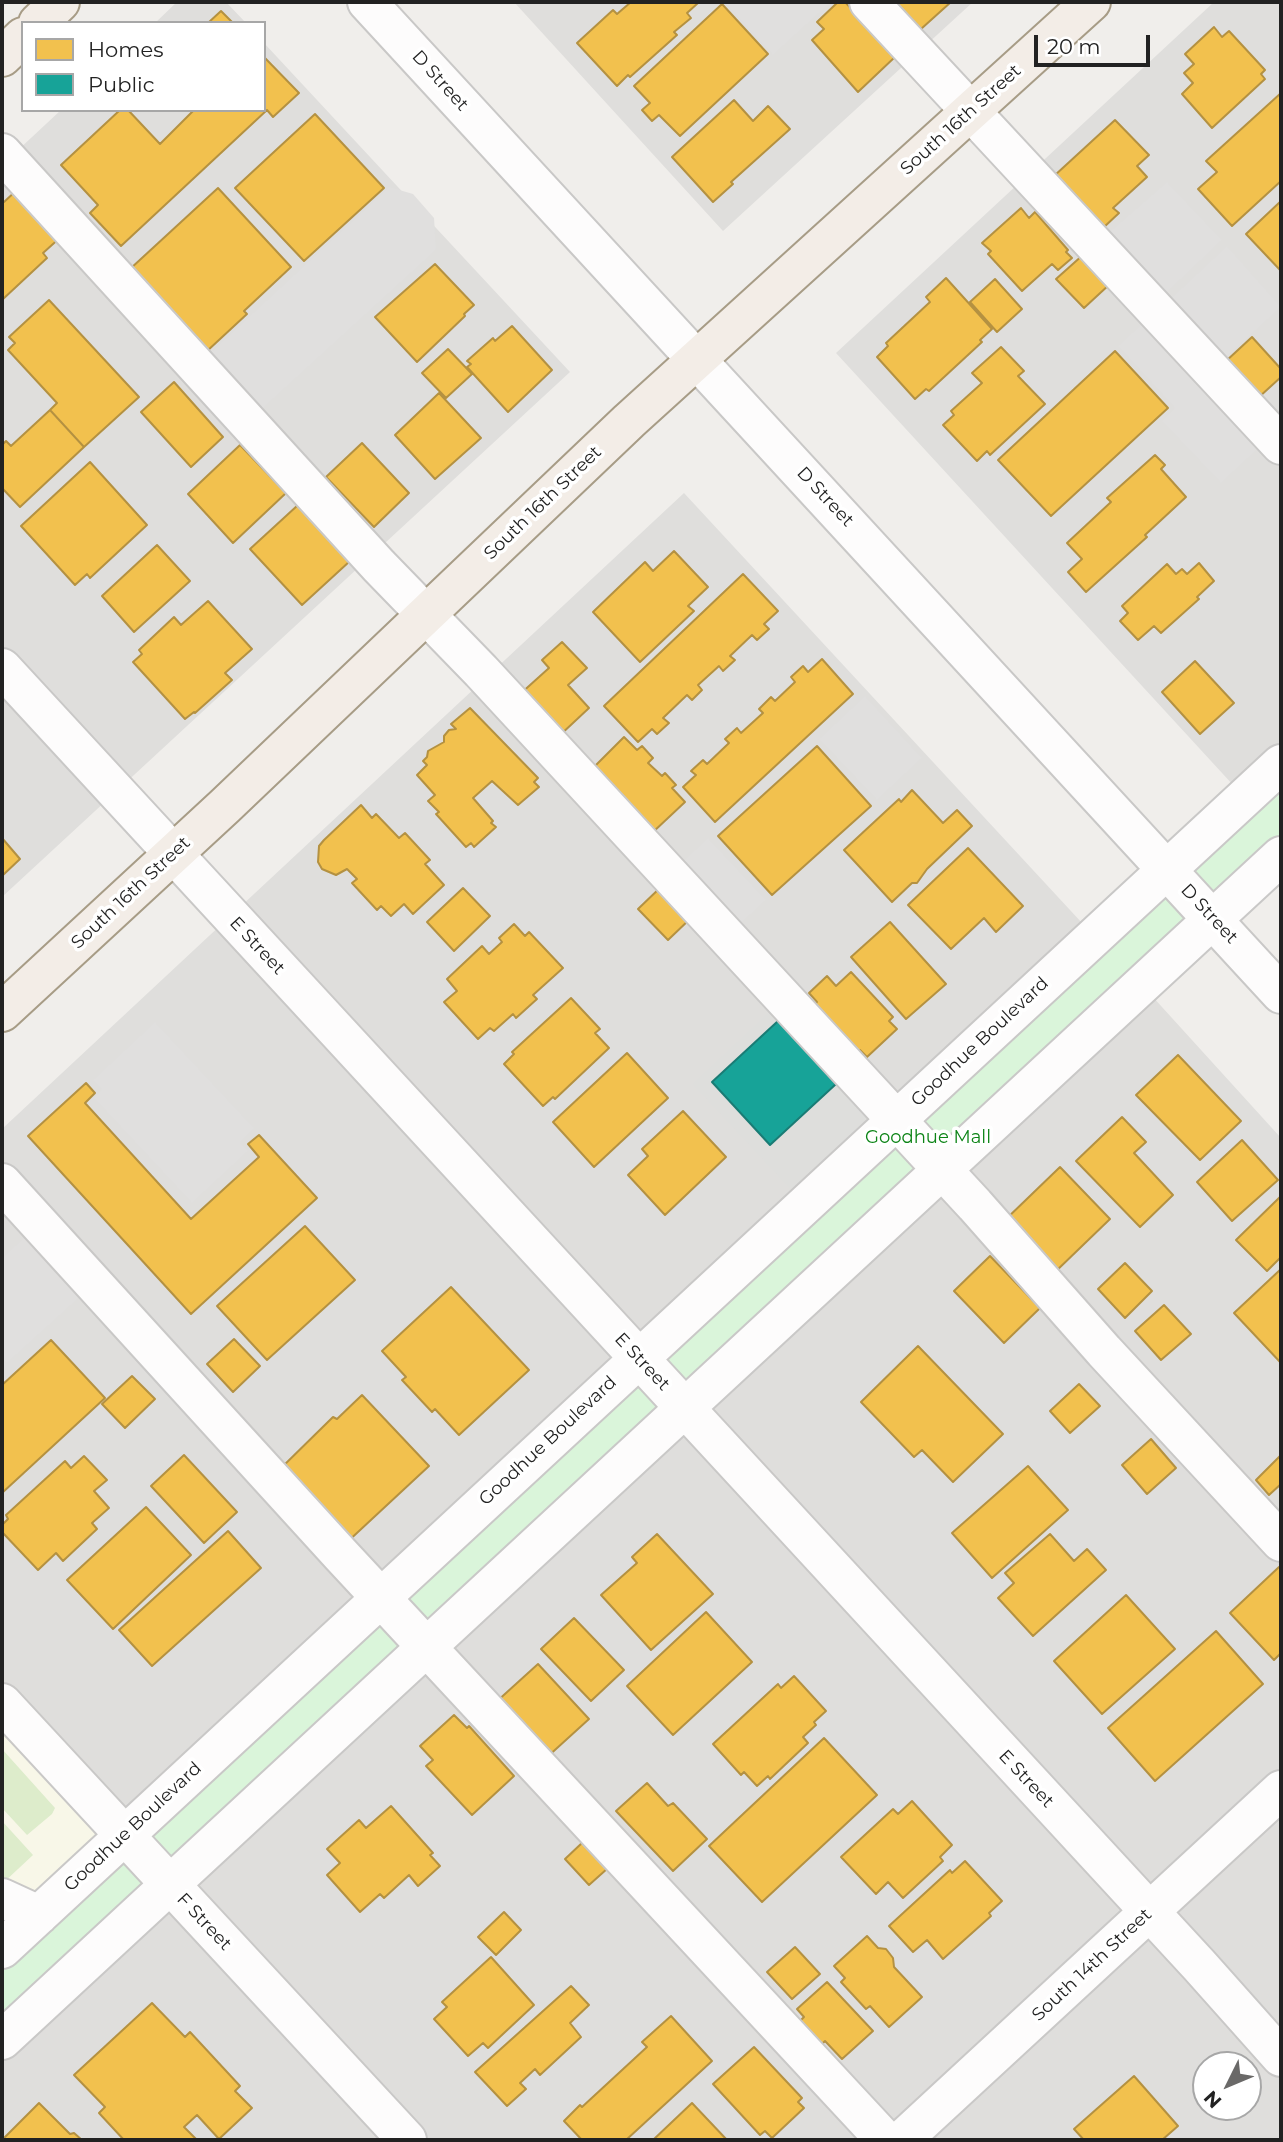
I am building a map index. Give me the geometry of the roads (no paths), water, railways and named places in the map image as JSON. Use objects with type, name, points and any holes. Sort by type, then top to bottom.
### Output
[{"type":"main road","points":[[40,21],[60,2]]},
{"type":"main road","name":"South 16th Street","points":[[2,1012],[427,615],[697,358],[1091,2]]},
{"type":"main road","points":[[2,57],[21,39]]},
{"type":"street","name":"D Street","points":[[367,2],[1281,994]]},
{"type":"street","points":[[869,2],[1281,445]]},
{"type":"street","points":[[2,153],[944,1171],[1104,1351],[1281,1542]]},
{"type":"street","name":"E Street","points":[[2,668],[1281,2057]]},
{"type":"street","name":"Goodhue Boulevard","points":[[2,1949],[1281,764]]},
{"type":"street","points":[[2,2040],[944,1171],[1281,856]]},
{"type":"street","points":[[2,1183],[381,1598],[885,2140]]},
{"type":"street","name":"F Street","points":[[2,1703],[407,2140]]},
{"type":"street","name":"South 14th Street","points":[[902,2140],[1281,1790]]},
{"type":"street","points":[[2,1898],[39,1915]]},
{"type":"park label","name":"Goodhue Mall","points":[[928,1138]]}]
